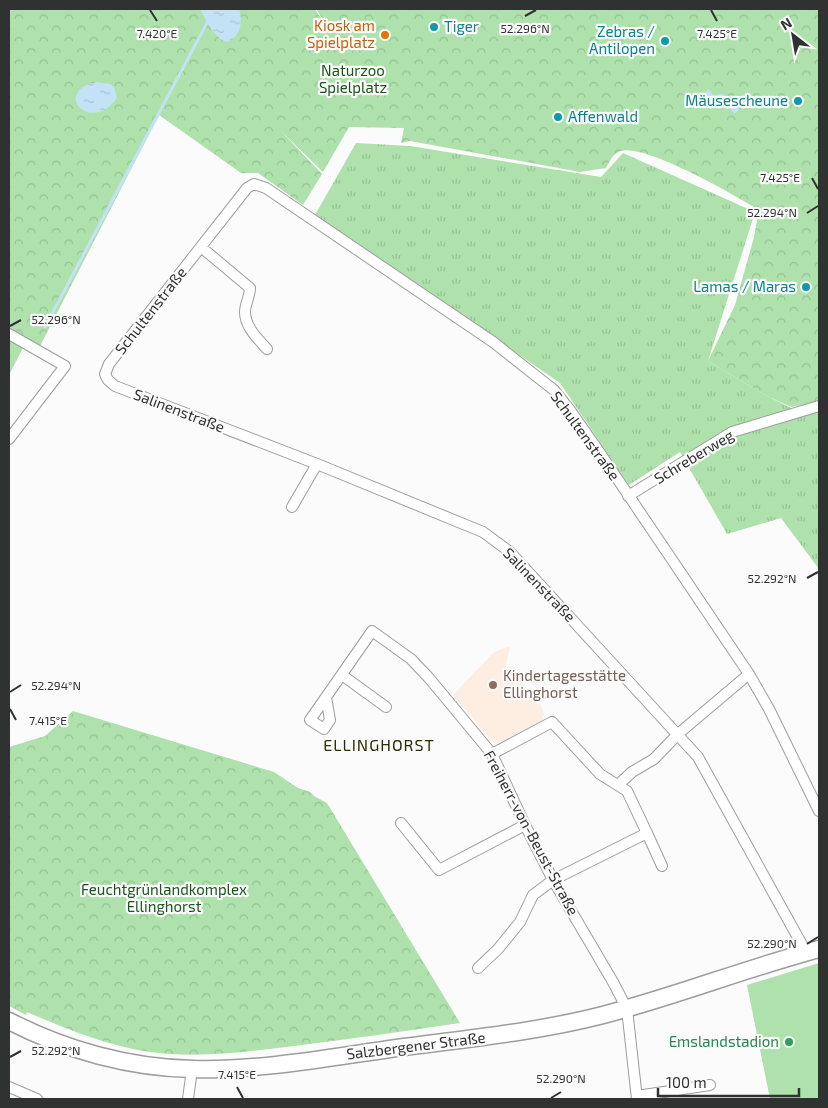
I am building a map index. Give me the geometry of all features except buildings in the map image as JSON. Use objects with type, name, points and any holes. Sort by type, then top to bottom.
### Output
[{"type":"main road","name":"Salzbergener Straße","points":[[9,1021],[55,1042],[89,1053],[154,1066],[192,1070],[263,1066],[494,1035],[582,1020],[627,1009],[813,950]]},
{"type":"street","name":"Schultenstraße","points":[[106,377],[106,370],[110,364],[247,188],[258,184],[266,188],[493,342],[554,390],[570,410],[749,674],[769,709],[819,811]]},
{"type":"street","points":[[201,247],[250,288],[250,296],[244,310],[246,319],[253,335],[268,349]]},
{"type":"street","points":[[9,334],[65,366],[9,439]]},
{"type":"street","name":"Salinenstraße","points":[[106,377],[115,386],[317,464],[483,532],[512,554],[698,757],[813,950]]},
{"type":"street","name":"Schreberweg","points":[[628,496],[732,432],[819,406]]},
{"type":"street","points":[[292,507],[317,464]]},
{"type":"street","name":"Freiherr-von-Beust-Straße","points":[[342,675],[372,631],[411,659],[492,754],[524,825],[553,880],[614,982],[627,1009],[637,1098]]},
{"type":"street","points":[[618,785],[632,772],[654,759],[678,734],[749,674]]},
{"type":"street","points":[[326,697],[342,675],[386,708]]},
{"type":"street","points":[[492,754],[552,722],[600,774],[627,791],[662,866]]},
{"type":"street","points":[[401,823],[439,870],[524,825]]},
{"type":"street","points":[[478,968],[498,949],[520,922],[533,895],[553,880],[647,834]]},
{"type":"street","points":[[188,1099],[192,1070]]},
{"type":"street","points":[[637,1098],[710,1085]]},
{"type":"street","points":[[9,1087],[37,1099]]},
{"type":"shaded area","name":"Kindertagesstätte Ellinghorst","points":[[510,646],[505,671],[509,675],[514,674],[540,703],[544,714],[541,723],[536,726],[495,743],[453,695],[494,652]]},
{"type":"green space","name":"Naturzoo Spielplatz","points":[[9,9],[315,9],[323,21],[324,36],[324,21],[316,9],[819,9],[818,402],[791,407],[765,395],[708,361],[735,305],[754,237],[759,210],[690,172],[650,155],[633,151],[621,151],[616,154],[606,168],[580,172],[410,141],[401,143],[404,128],[349,127],[323,172],[280,130],[322,174],[303,205],[258,173],[241,173],[159,115],[38,350],[9,334]]},
{"type":"green space","points":[[356,143],[410,146],[601,177],[623,153],[755,212],[708,361],[791,408],[819,407],[819,569],[781,518],[727,534],[680,452],[629,485],[560,383],[315,215]]},
{"type":"green space","points":[[9,337],[24,346],[9,375]]},
{"type":"green space","name":"Feuchtgrünlandkomplex Ellinghorst","points":[[73,711],[274,772],[298,788],[310,792],[327,803],[460,1023],[264,1050],[188,1055],[150,1052],[119,1046],[72,1031],[27,1012],[26,1015],[9,1006],[9,747],[45,736]]},
{"type":"green space","name":"Emslandstadion","points":[[819,963],[819,1099],[770,1099],[747,985]]},
{"type":"water","points":[[200,9],[239,9],[241,24],[238,32],[227,42],[223,40],[211,28]]},
{"type":"water","points":[[96,82],[110,84],[114,87],[117,98],[107,108],[96,113],[87,112],[80,108],[76,101],[77,94],[83,87]]},
{"type":"water","points":[[708,89],[713,95],[724,94],[729,105],[738,104],[739,110],[734,114],[731,109],[718,108],[713,98],[707,97],[704,94]]},
{"type":"waterway","points":[[45,327],[209,19]]},
{"type":"place","name":"Tiger","points":[[434,27]]},
{"type":"place","name":"Kiosk am Spielplatz","points":[[385,35]]},
{"type":"place","name":"Zebras / Antilopen","points":[[665,41]]},
{"type":"place","name":"Mäusescheune","points":[[798,101]]},
{"type":"place","name":"Affenwald","points":[[558,117]]},
{"type":"place","name":"Lamas / Maras","points":[[806,287]]},
{"type":"place","name":"Kindertagesstätte Ellinghorst","points":[[493,685]]},
{"type":"place","name":"Emslandstadion","points":[[789,1042]]},
{"type":"district","name":"ELLINGHORST","points":[[379,745]]}]
